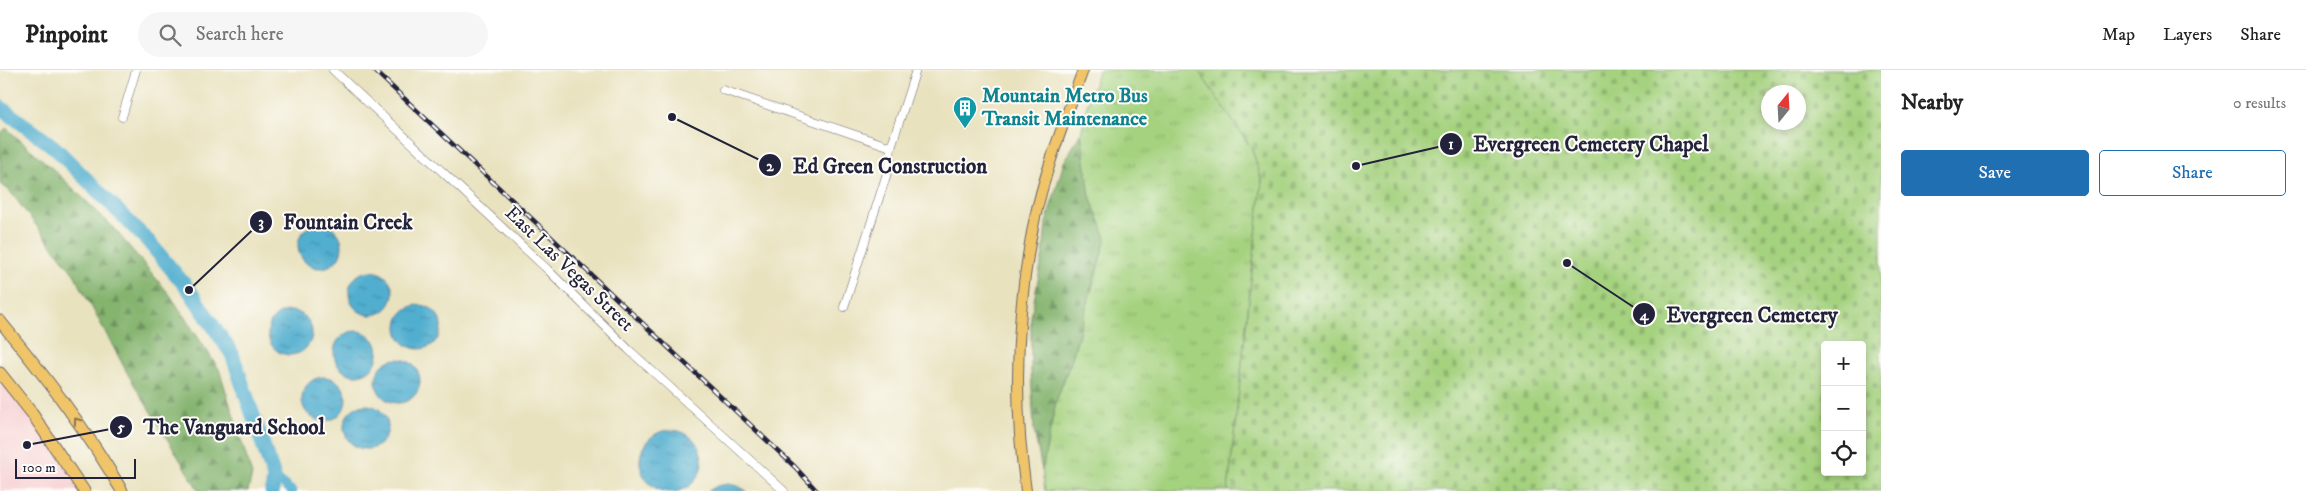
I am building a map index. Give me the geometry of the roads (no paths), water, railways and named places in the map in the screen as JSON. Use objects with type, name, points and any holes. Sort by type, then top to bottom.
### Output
[{"type":"highway","points":[[0,320],[57,393],[104,459],[122,491]]},
{"type":"highway","points":[[0,373],[31,412],[84,491]]},
{"type":"main road","points":[[1026,491],[1021,456],[1017,377],[1021,307],[1040,197],[1056,145],[1083,70]]},
{"type":"street","points":[[122,116],[136,70]]},
{"type":"street","name":"East Las Vegas Street","points":[[333,70],[548,270],[628,349],[784,491]]},
{"type":"street","points":[[844,307],[889,167],[891,147],[916,70]]},
{"type":"street","points":[[723,90],[891,147]]},
{"type":"water","points":[[316,224],[324,224],[336,230],[342,246],[336,262],[324,268],[316,268],[304,262],[298,250],[298,242],[304,230]]},
{"type":"water","points":[[367,271],[375,271],[387,277],[393,293],[387,309],[375,315],[367,315],[355,309],[349,297],[349,289],[355,277]]},
{"type":"water","points":[[415,305],[423,305],[435,311],[441,327],[435,343],[423,349],[415,349],[403,343],[397,331],[397,323],[403,311]]},
{"type":"water","points":[[286,311],[294,311],[306,317],[312,333],[306,349],[294,355],[286,355],[274,349],[268,337],[268,329],[274,317]]},
{"type":"water","points":[[352,331],[360,331],[372,337],[378,353],[372,369],[360,375],[352,375],[340,369],[334,357],[334,349],[340,337]]},
{"type":"water","points":[[394,359],[402,359],[414,365],[420,381],[414,397],[402,403],[394,403],[382,397],[376,385],[376,377],[382,365]]},
{"type":"water","points":[[320,377],[328,377],[340,383],[346,399],[340,415],[328,421],[320,421],[308,415],[302,403],[302,395],[308,383]]},
{"type":"water","points":[[362,405],[370,405],[382,411],[388,427],[382,443],[370,449],[362,449],[350,443],[344,431],[344,423],[350,411]]},
{"type":"water","points":[[671,430],[683,432],[693,439],[700,449],[702,461],[700,473],[693,483],[683,490],[671,492],[659,490],[649,483],[642,473],[640,461],[642,449],[649,439],[659,432]]},
{"type":"water","points":[[728,484],[738,486],[747,491],[708,491],[717,486]]},
{"type":"waterway","points":[[0,107],[54,147],[148,241],[189,290],[232,354],[274,477],[272,491]]},
{"type":"waterway","points":[[274,477],[292,491]]},
{"type":"railway","points":[[374,70],[795,467],[817,491]]},
{"type":"place","name":"Ed Green Construction","points":[[672,117]]},
{"type":"place","name":"Mountain Metro Bus Transit Maintenance","points":[[965,129]]},
{"type":"place","name":"Evergreen Cemetery Chapel","points":[[1356,166]]},
{"type":"place","name":"Evergreen Cemetery","points":[[1567,263]]},
{"type":"place","name":"Fountain Creek","points":[[189,290]]},
{"type":"place","name":"The Vanguard School","points":[[27,445]]}]
